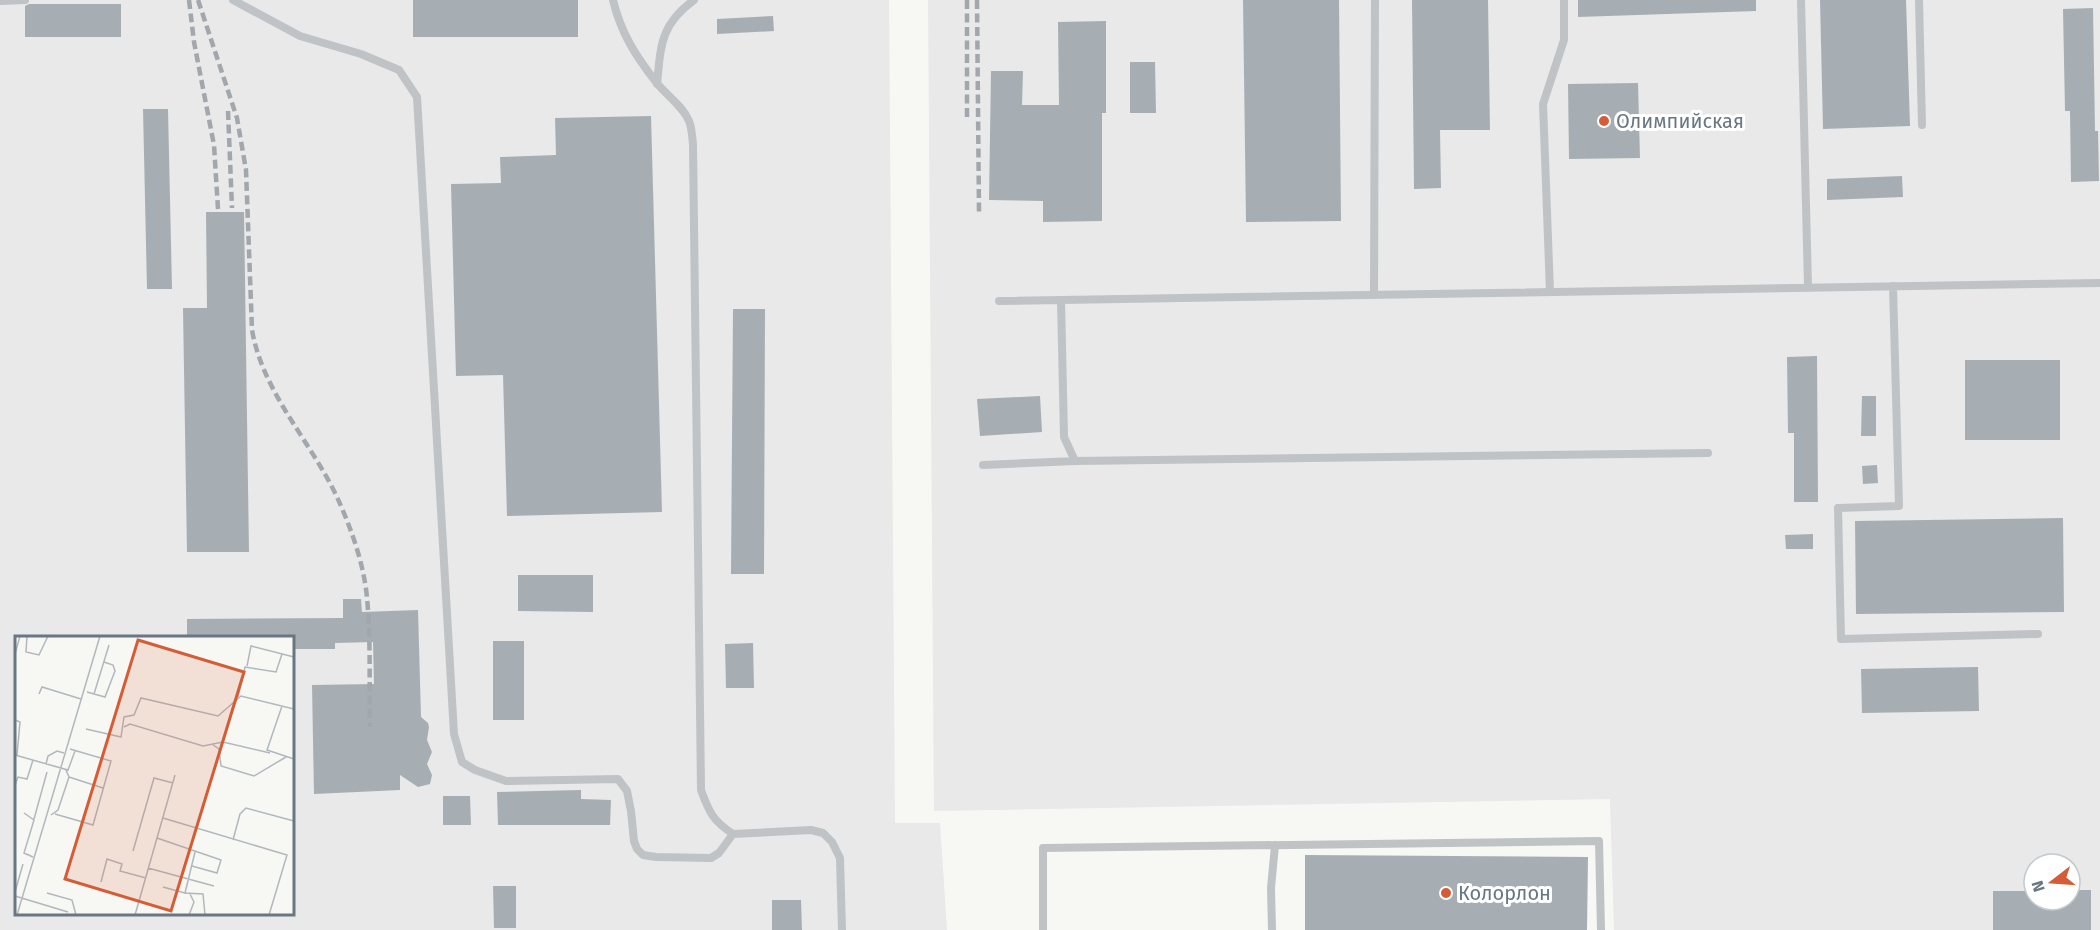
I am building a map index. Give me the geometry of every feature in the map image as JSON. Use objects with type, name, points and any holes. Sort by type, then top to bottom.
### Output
[{"type":"lane","points":[[0,2],[25,0]]},
{"type":"lane","points":[[233,0],[300,36],[361,54],[399,70],[417,97],[454,734],[462,762],[475,770],[506,781],[618,779],[627,791],[634,841],[643,855],[711,858],[733,834]]},
{"type":"lane","points":[[613,0],[619,25],[638,57],[657,84],[689,120],[693,144],[701,790],[709,813],[720,826],[733,834],[811,830],[823,833],[832,842],[840,858],[843,930]]},
{"type":"lane","points":[[657,84],[660,54],[666,30],[677,13],[694,0]]},
{"type":"lane","points":[[1374,295],[1375,0]]},
{"type":"lane","points":[[1550,292],[1543,104],[1564,40],[1564,0]]},
{"type":"lane","points":[[1801,0],[1808,288]]},
{"type":"lane","points":[[1919,0],[1922,125]]},
{"type":"lane","points":[[999,301],[2100,283]]},
{"type":"lane","points":[[1893,286],[1899,506],[1838,508],[1841,639],[2038,634]]},
{"type":"lane","points":[[1061,300],[1064,438],[1075,461]]},
{"type":"lane","points":[[983,465],[1075,461],[1708,453]]},
{"type":"lane","points":[[1043,930],[1043,848],[1599,842],[1601,930]]},
{"type":"lane","points":[[1272,930],[1271,888],[1275,845]]},
{"type":"shaded area","points":[[0,0],[889,0],[895,823],[940,823],[947,930],[0,930]]},
{"type":"shaded area","points":[[928,0],[2100,0],[2100,930],[1614,930],[1610,799],[934,811]]},
{"type":"building","points":[[413,0],[578,0],[578,37],[413,37]]},
{"type":"building","points":[[1243,0],[1339,0],[1341,221],[1246,222]]},
{"type":"building","points":[[1412,0],[1488,0],[1490,130],[1440,130],[1441,188],[1414,189]]},
{"type":"building","points":[[1578,0],[1756,0],[1756,11],[1578,17]]},
{"type":"building","points":[[1820,0],[1906,0],[1910,126],[1823,129]]},
{"type":"building","points":[[29,4],[121,4],[121,37],[25,37],[25,6]]},
{"type":"building","points":[[2093,8],[2095,131],[2098,131],[2099,181],[2071,182],[2070,111],[2065,111],[2063,9]]},
{"type":"building","points":[[773,16],[774,31],[717,34],[717,19]]},
{"type":"building","points":[[1106,21],[1106,113],[1102,113],[1102,221],[1043,222],[1043,201],[989,200],[991,71],[1023,71],[1022,105],[1059,105],[1058,22]]},
{"type":"building","points":[[1130,62],[1155,62],[1156,113],[1130,113]]},
{"type":"building","name":"Олимпийская","points":[[1638,83],[1640,158],[1569,159],[1568,84]]},
{"type":"building","points":[[143,109],[168,109],[172,289],[147,289]]},
{"type":"building","points":[[651,116],[662,512],[507,516],[503,375],[456,376],[451,184],[501,183],[500,157],[556,155],[555,118]]},
{"type":"building","points":[[1902,176],[1903,197],[1827,200],[1827,179]]},
{"type":"building","points":[[206,212],[244,212],[249,552],[187,552],[183,308],[207,308]]},
{"type":"building","points":[[733,309],[765,309],[764,574],[731,574]]},
{"type":"building","points":[[1817,356],[1818,502],[1794,502],[1794,433],[1788,433],[1787,357]]},
{"type":"building","points":[[1965,360],[2060,360],[2060,440],[1965,440]]},
{"type":"building","points":[[1040,396],[1042,432],[980,436],[977,399]]},
{"type":"building","points":[[1862,396],[1876,396],[1876,436],[1861,436]]},
{"type":"building","points":[[1877,465],[1878,483],[1863,484],[1862,466]]},
{"type":"building","points":[[2063,518],[2064,612],[1856,614],[1855,521]]},
{"type":"building","points":[[1813,534],[1813,549],[1786,549],[1785,535]]},
{"type":"building","points":[[518,575],[593,575],[593,612],[518,611]]},
{"type":"building","points":[[343,599],[361,599],[362,612],[418,610],[421,717],[429,727],[427,740],[432,752],[427,764],[432,775],[430,784],[418,787],[400,775],[400,790],[314,794],[312,685],[374,684],[373,642],[335,643],[335,649],[294,649],[294,636],[187,636],[187,619],[343,618]]},
{"type":"building","points":[[493,641],[524,641],[524,720],[493,720]]},
{"type":"building","points":[[753,643],[754,688],[726,688],[725,644]]},
{"type":"building","points":[[1978,667],[1979,711],[1862,713],[1861,669]]},
{"type":"building","points":[[581,790],[581,799],[611,800],[610,825],[498,825],[497,792]]},
{"type":"building","points":[[443,796],[470,796],[471,825],[443,825]]},
{"type":"building","name":"Колорлон","points":[[1305,855],[1588,857],[1587,930],[1305,930]]},
{"type":"building","points":[[493,886],[516,886],[516,928],[494,928]]},
{"type":"building","points":[[2082,890],[2091,890],[2091,930],[1993,930],[1993,891],[2022,891],[2022,912],[2082,912]]},
{"type":"building","points":[[772,900],[801,900],[802,930],[772,930]]},
{"type":"railway","points":[[189,0],[194,42],[214,145],[218,209]]},
{"type":"railway","points":[[198,0],[237,118],[246,170],[252,330],[258,353],[266,375],[288,416],[337,497],[360,559],[367,598],[369,630],[370,727]]},
{"type":"railway","points":[[967,0],[967,117]]},
{"type":"railway","points":[[977,0],[979,212]]},
{"type":"railway","points":[[228,111],[232,208]]},
{"type":"place","name":"Олимпийская","points":[[1604,121]]},
{"type":"place","name":"Колорлон","points":[[1446,893]]}]
